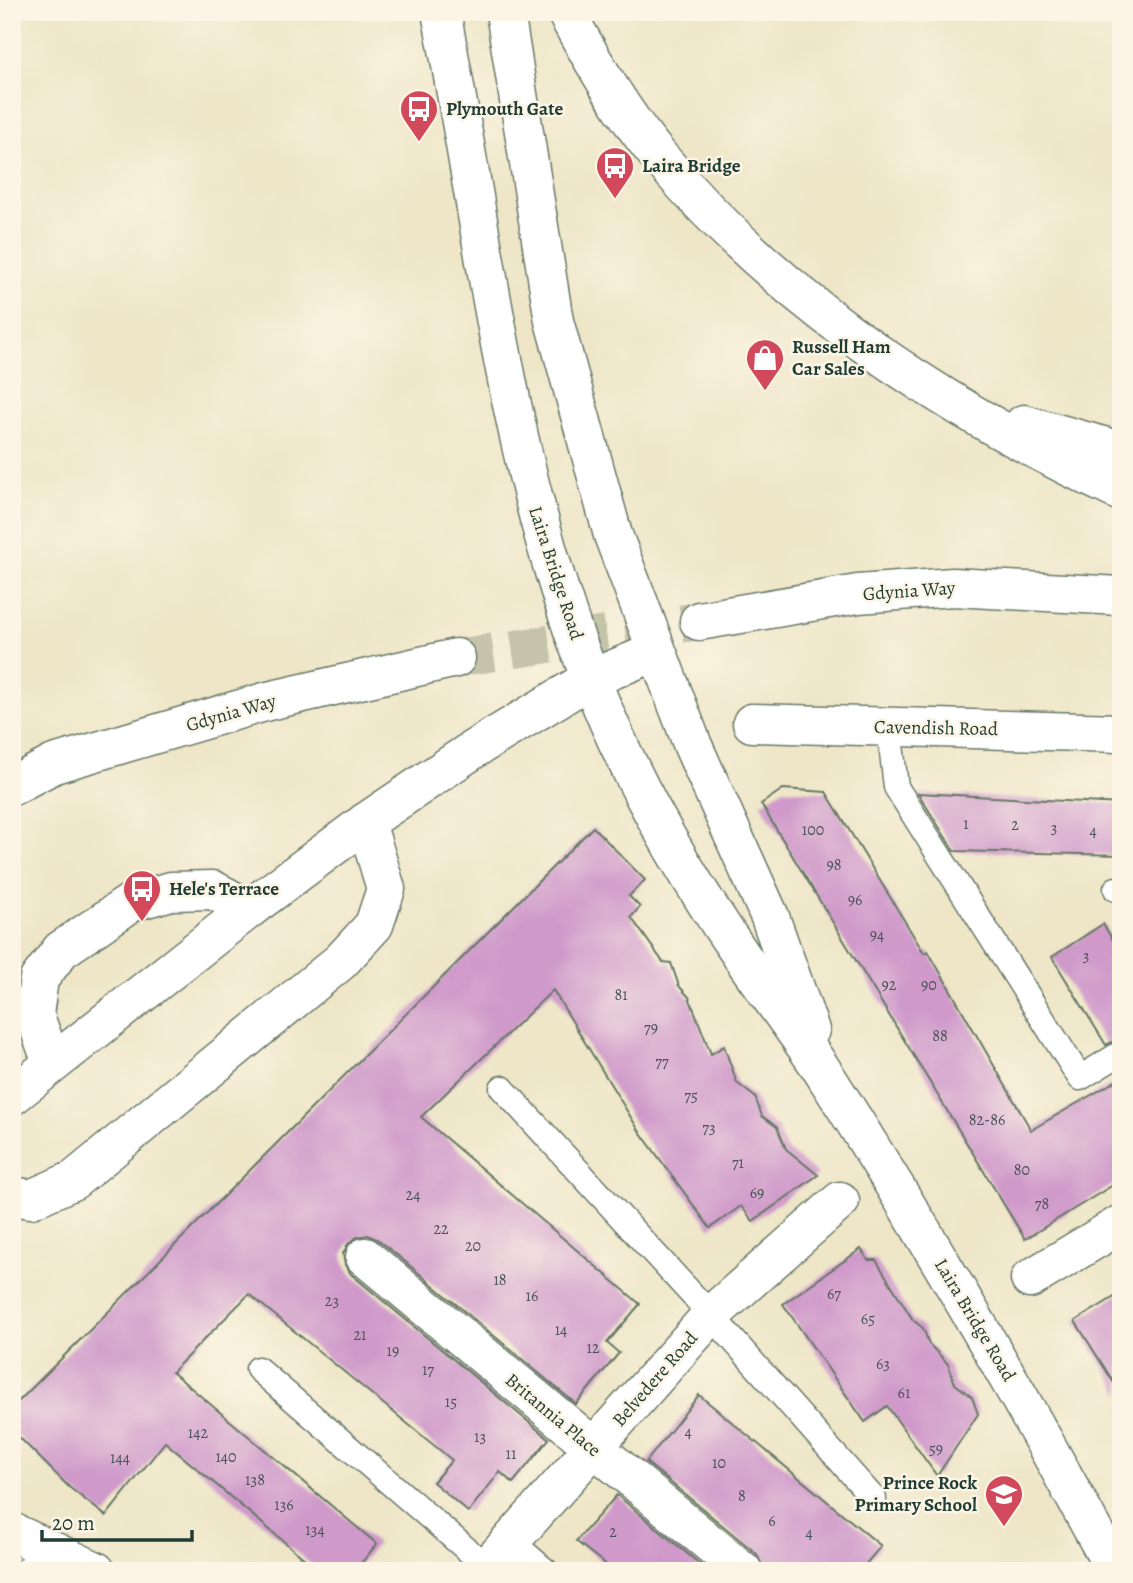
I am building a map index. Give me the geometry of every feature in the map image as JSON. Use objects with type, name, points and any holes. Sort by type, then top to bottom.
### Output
[{"type":"main road","name":"Laira Bridge Road","points":[[441,12],[513,419],[540,531],[590,678],[636,779],[667,833],[740,954],[826,1075],[972,1313],[1115,1571]]},
{"type":"main road","name":"Laira Bridge Road","points":[[505,12],[554,321],[613,535],[655,652],[770,917],[826,1075]]},
{"type":"main road","points":[[566,12],[611,89],[659,157],[712,216],[781,279],[884,360],[955,404],[1121,492]]},
{"type":"main road","points":[[955,404],[1121,452]]},
{"type":"main road","name":"Gdynia Way","points":[[699,621],[858,594],[953,587],[1121,596]]},
{"type":"main road","points":[[12,1096],[249,909],[366,822],[474,750],[590,678],[655,652]]},
{"type":"main road","name":"Gdynia Way","points":[[12,786],[54,764],[268,701],[456,658]]},
{"type":"main road","name":"Cavendish Road","points":[[752,723],[1121,733]]},
{"type":"main road","points":[[12,1196],[32,1199],[74,1180],[341,961],[374,925],[386,889],[366,822]]},
{"type":"main road","points":[[52,1063],[34,1014],[39,979],[61,950],[132,902],[171,891],[213,890],[249,909]]},
{"type":"main road","name":"Belvedere Road","points":[[494,1560],[711,1315],[840,1202]]},
{"type":"main road","points":[[1030,1279],[1121,1224]]},
{"type":"main road","name":"Britannia Place","points":[[365,1257],[743,1571]]},
{"type":"main road","points":[[12,1532],[37,1561],[96,1571]]},
{"type":"lane","points":[[889,727],[896,787],[1080,1078],[1121,1053]]},
{"type":"lane","points":[[502,1088],[711,1315],[874,1499]]},
{"type":"lane","points":[[258,1369],[494,1560],[546,1571]]},
{"type":"building","points":[[783,789],[826,792],[924,953],[928,951],[1031,1130],[1121,1078],[1121,1180],[1025,1239],[761,804]]},
{"type":"building","points":[[918,793],[1121,804],[1121,855],[954,851]]},
{"type":"building","points":[[593,827],[645,880],[629,896],[640,907],[631,917],[663,962],[671,963],[679,986],[689,997],[711,1054],[724,1046],[737,1083],[755,1097],[762,1116],[777,1127],[786,1149],[818,1175],[753,1221],[741,1206],[710,1228],[638,1129],[553,990],[421,1117],[640,1304],[607,1343],[619,1353],[576,1404],[379,1240],[368,1235],[357,1237],[348,1244],[343,1254],[345,1265],[351,1274],[549,1439],[513,1483],[500,1472],[468,1512],[433,1482],[452,1460],[249,1294],[172,1372],[377,1544],[355,1571],[319,1571],[165,1442],[106,1516],[69,1487],[12,1430],[12,1408]]},
{"type":"building","points":[[1103,924],[1121,953],[1121,1038],[1106,1045],[1052,957]]},
{"type":"building","points":[[861,1249],[868,1260],[876,1260],[913,1320],[923,1328],[929,1344],[948,1364],[955,1384],[972,1397],[978,1414],[937,1476],[887,1406],[865,1422],[783,1304]]},
{"type":"building","points":[[1121,1293],[1121,1394],[1075,1321]]},
{"type":"building","points":[[699,1395],[881,1546],[860,1571],[764,1571],[757,1554],[646,1462]]},
{"type":"building","points":[[617,1495],[708,1571],[614,1571],[576,1541]]},
{"type":"tunnel","points":[[456,658],[699,621]]},
{"type":"place","name":"Plymouth Gate","points":[[419,143]]},
{"type":"place","name":"Laira Bridge","points":[[615,200]]},
{"type":"place","name":"Russell Ham Car Sales","points":[[765,392]]},
{"type":"place","name":"Hele's Terrace","points":[[142,923]]},
{"type":"place","name":"Prince Rock Primary School","points":[[1004,1528]]}]
